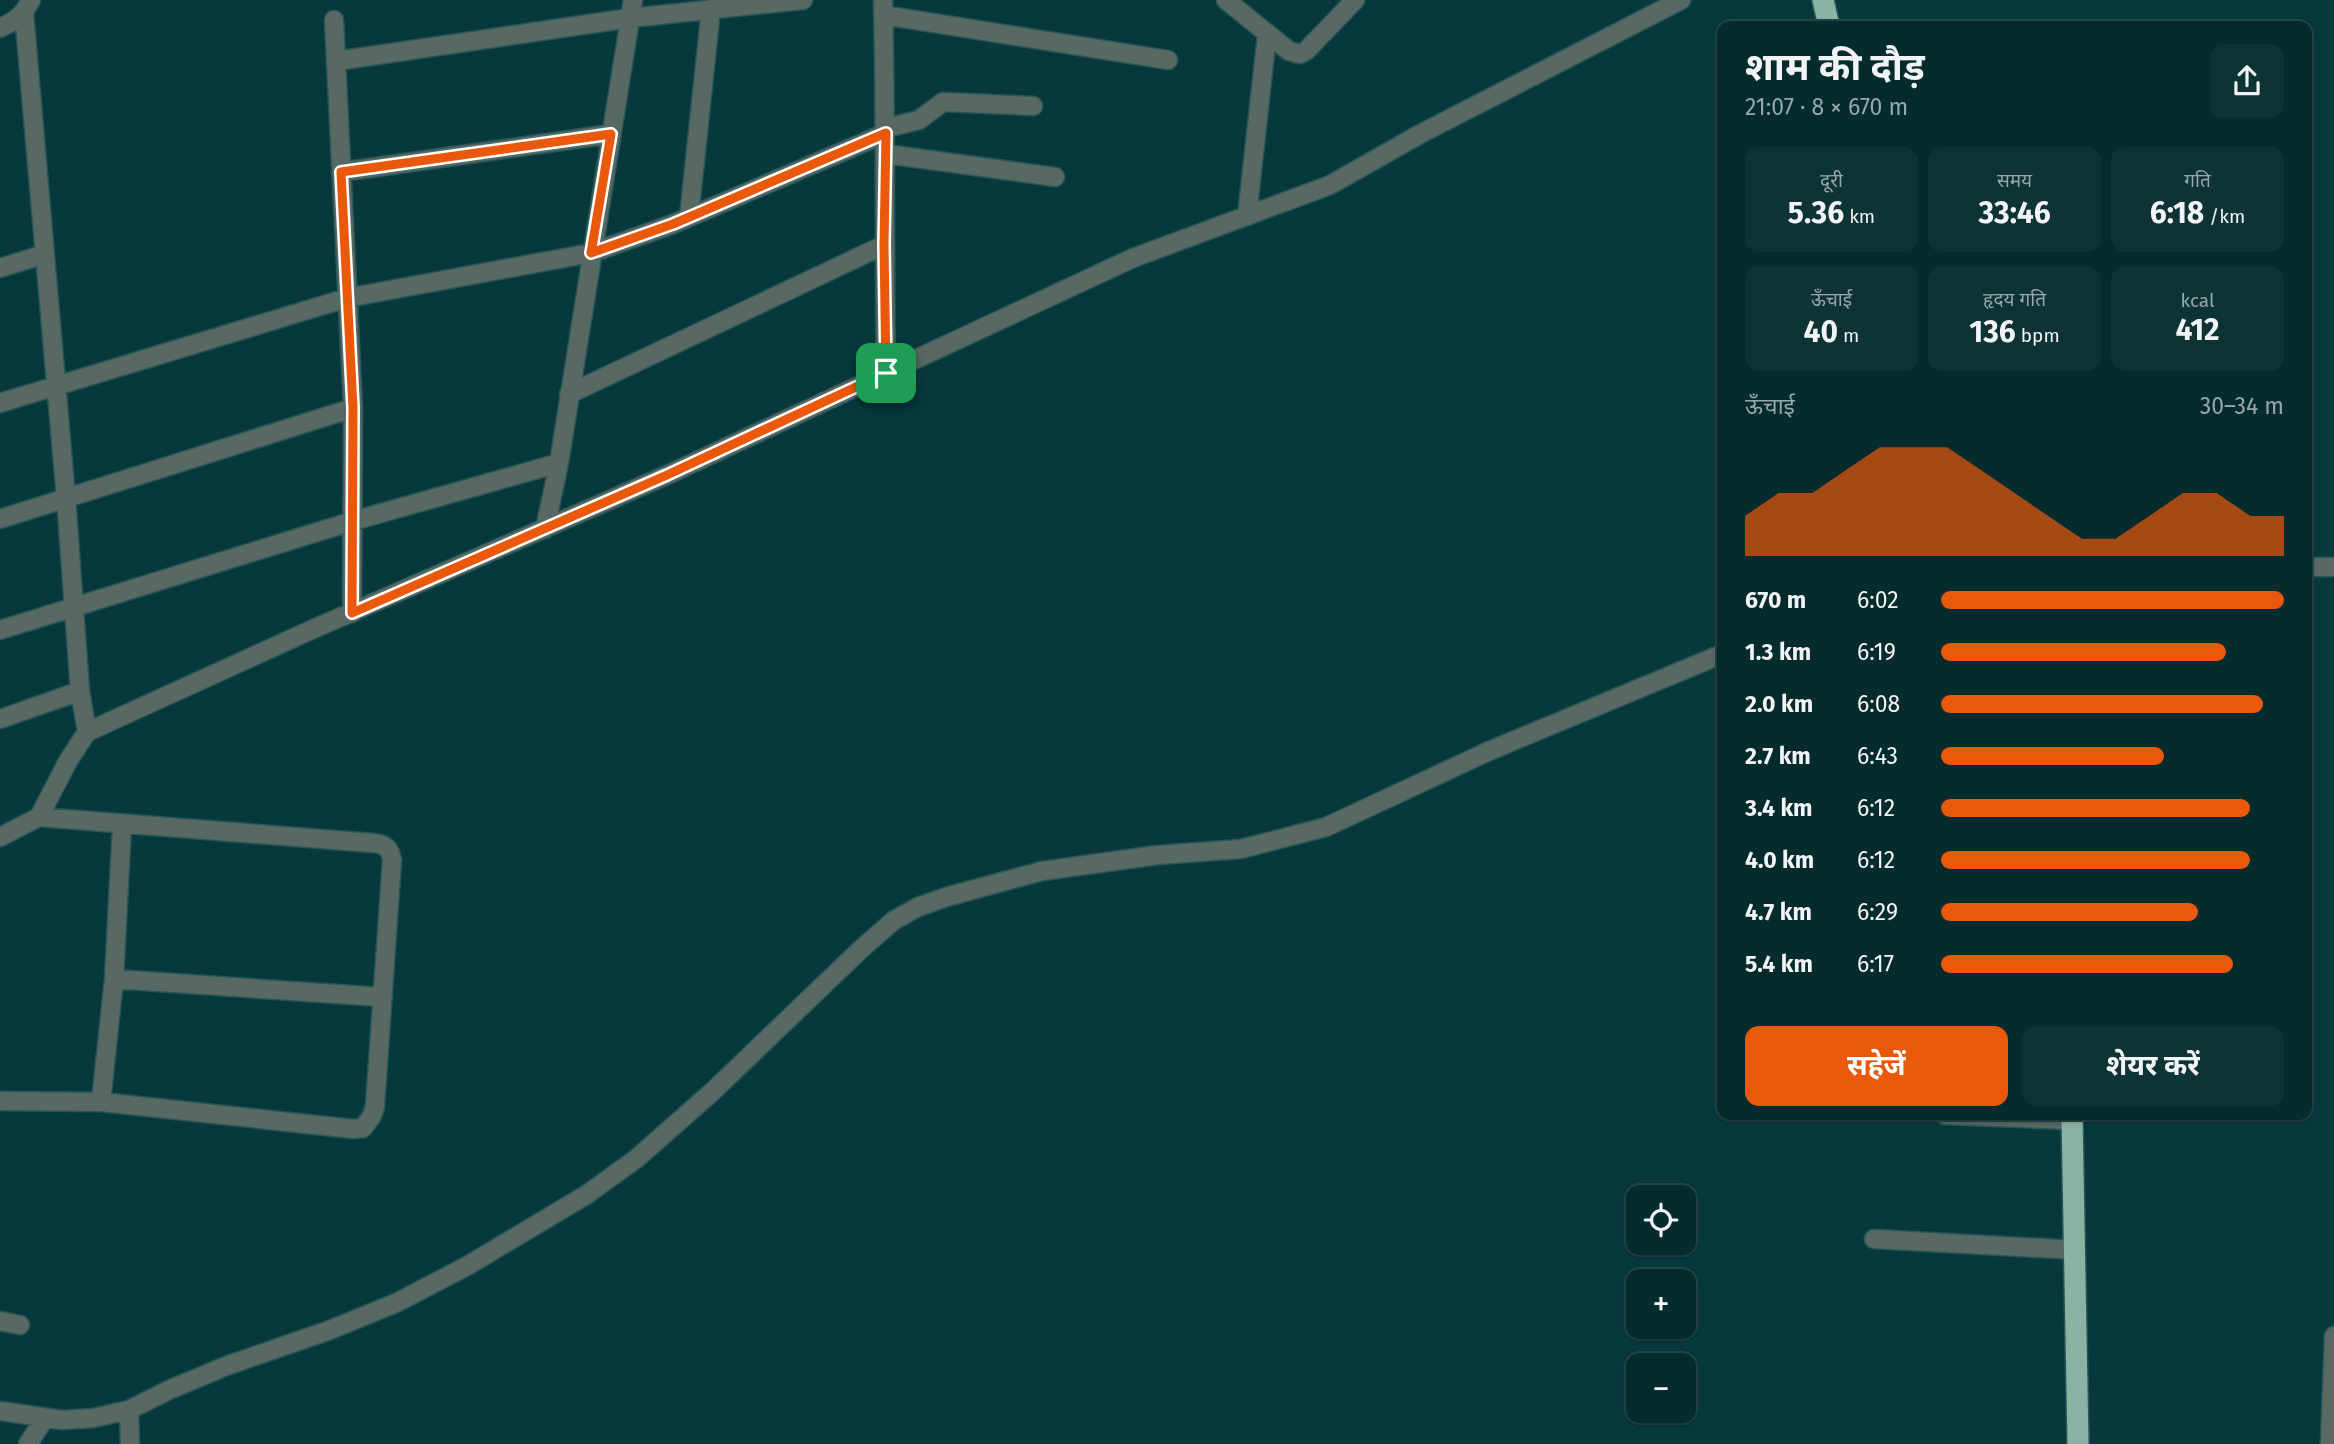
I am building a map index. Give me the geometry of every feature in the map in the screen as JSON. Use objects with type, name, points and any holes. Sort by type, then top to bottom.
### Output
[{"type":"highway","points":[[1823,0],[1828,21]]},
{"type":"highway","points":[[2072,1120],[2078,1444]]},
{"type":"street","points":[[336,61],[632,9],[711,9],[803,0]]},
{"type":"street","points":[[1226,0],[1293,53],[1303,53],[1355,0]]},
{"type":"street","points":[[39,817],[68,761],[87,732],[545,529],[1133,258],[1330,185],[1422,133],[1681,0]]},
{"type":"street","points":[[0,28],[15,22],[28,6]]},
{"type":"street","points":[[28,6],[80,691],[87,732]]},
{"type":"street","points":[[886,373],[883,8],[1168,60]]},
{"type":"street","points":[[545,529],[559,463],[632,9]]},
{"type":"street","points":[[689,217],[711,9]]},
{"type":"street","points":[[334,20],[353,408],[352,613]]},
{"type":"street","points":[[1247,216],[1267,35]]},
{"type":"street","points":[[0,403],[347,298],[591,253],[689,217],[886,130],[919,120],[943,102],[1033,106]]},
{"type":"street","points":[[341,172],[611,134]]},
{"type":"street","points":[[886,155],[1055,177]]},
{"type":"street","points":[[569,394],[884,245]]},
{"type":"street","points":[[0,268],[45,254]]},
{"type":"street","points":[[0,519],[353,408]]},
{"type":"street","points":[[0,630],[352,521],[559,463]]},
{"type":"street","points":[[2312,567],[2334,567]]},
{"type":"street","points":[[0,1411],[61,1420],[93,1418],[129,1410],[226,1366],[327,1331],[396,1303],[467,1266],[586,1195],[636,1158],[674,1127],[859,951],[893,921],[918,907],[1042,871],[1158,855],[1241,849],[1326,827],[1489,751],[1717,656]]},
{"type":"street","points":[[0,719],[80,691]]},
{"type":"street","points":[[0,837],[39,817],[373,842],[386,845],[392,860],[375,1106],[372,1116],[363,1128],[101,1102],[0,1101]]},
{"type":"street","points":[[101,1102],[114,979],[122,825]]},
{"type":"street","points":[[114,979],[382,997]]},
{"type":"street","points":[[1874,1239],[2076,1251]]},
{"type":"street","points":[[0,1321],[20,1325]]},
{"type":"street","points":[[2330,1444],[2334,1336]]},
{"type":"street","points":[[129,1410],[130,1444]]},
{"type":"street","points":[[27,1444],[44,1418]]},
{"type":"route","points":[[886,133],[886,373],[667,475],[352,613],[353,408],[341,172],[611,134],[591,253],[673,224],[886,133]]}]
